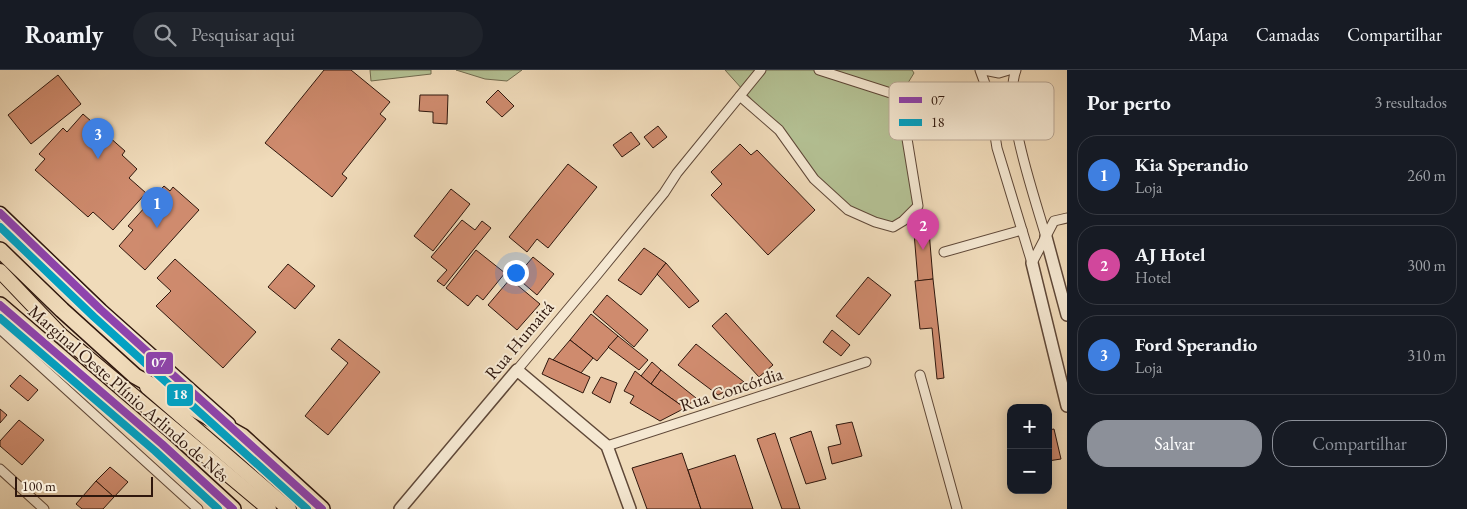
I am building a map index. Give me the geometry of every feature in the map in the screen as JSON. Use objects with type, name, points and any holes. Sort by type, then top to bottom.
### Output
[{"type":"highway","points":[[0,250],[62,310],[135,376],[242,436],[322,509]]},
{"type":"highway","name":"Marginal Oeste Plínio Arlindo de Nês","points":[[0,305],[162,444],[233,509]]},
{"type":"main road","points":[[0,212],[102,310],[242,436]]},
{"type":"main road","points":[[0,271],[61,336]]},
{"type":"main road","points":[[0,284],[269,509]]},
{"type":"main road","points":[[135,376],[289,509]]},
{"type":"street","name":"Rua Humaitá","points":[[400,509],[596,276],[761,70]]},
{"type":"street","points":[[819,70],[889,92]]},
{"type":"street","points":[[980,70],[984,82]]},
{"type":"street","points":[[984,70],[999,73],[1009,70]]},
{"type":"street","points":[[740,96],[779,130],[814,179],[848,210],[875,222],[893,227],[903,221],[918,206],[907,140]]},
{"type":"street","points":[[997,140],[1032,263],[1067,406]]},
{"type":"street","points":[[1018,140],[1067,315]]},
{"type":"street","points":[[1032,263],[1054,221],[1067,218]]},
{"type":"street","points":[[944,252],[1022,230]]},
{"type":"street","points":[[0,330],[198,509]]},
{"type":"street","name":"Rua Concórdia","points":[[607,446],[866,362]]},
{"type":"street","points":[[517,370],[607,446],[630,509]]},
{"type":"street","points":[[920,375],[957,509]]},
{"type":"street","points":[[0,470],[44,509]]},
{"type":"green space","points":[[370,70],[431,70],[431,74],[371,81]]},
{"type":"green space","points":[[456,70],[522,70],[507,81],[485,79]]},
{"type":"green space","points":[[725,70],[912,70],[914,73],[909,82],[889,82],[889,140],[907,140],[918,206],[893,227],[848,210],[814,179],[779,130]]},
{"type":"building","points":[[324,70],[351,70],[390,102],[380,114],[386,119],[342,174],[347,178],[332,197],[265,143]]},
{"type":"building","points":[[58,75],[81,104],[31,144],[8,115]]},
{"type":"building","points":[[498,90],[514,106],[502,117],[486,102]]},
{"type":"building","points":[[420,95],[448,95],[447,124],[433,123],[433,112],[419,111]]},
{"type":"building","points":[[83,114],[125,151],[122,155],[137,169],[129,178],[146,193],[113,230],[93,212],[88,217],[35,170],[45,159],[39,154],[63,128],[67,132]]},
{"type":"building","points":[[658,126],[667,137],[653,148],[644,137]]},
{"type":"building","points":[[631,132],[640,144],[622,157],[613,145]]},
{"type":"building","points":[[740,144],[751,155],[757,150],[815,210],[768,255],[711,195],[722,184],[711,172]]},
{"type":"building","points":[[568,164],[597,187],[548,248],[537,239],[527,252],[509,237]]},
{"type":"building","points":[[164,186],[170,191],[173,187],[199,210],[145,270],[119,246],[133,230],[128,226]]},
{"type":"building","points":[[451,189],[470,204],[433,251],[414,236]]},
{"type":"building","points":[[928,219],[933,279],[918,281],[913,221]]},
{"type":"building","points":[[462,220],[475,230],[482,221],[491,228],[444,286],[437,281],[447,270],[431,257]]},
{"type":"building","points":[[644,248],[666,263],[641,295],[618,280]]},
{"type":"building","points":[[476,250],[505,273],[483,300],[477,295],[468,306],[446,288]]},
{"type":"building","points":[[533,257],[554,274],[537,295],[516,277]]},
{"type":"building","points":[[175,259],[256,332],[223,368],[156,306],[171,291],[157,278]]},
{"type":"building","points":[[666,263],[699,301],[689,308],[657,274]]},
{"type":"building","points":[[288,264],[315,286],[295,309],[268,287]]},
{"type":"building","points":[[868,277],[891,295],[859,335],[836,316]]},
{"type":"building","points":[[510,279],[540,304],[517,330],[488,305]]},
{"type":"building","points":[[933,279],[944,378],[937,379],[932,328],[920,329],[915,281]]},
{"type":"building","points":[[607,295],[648,330],[634,347],[593,312]]},
{"type":"building","points":[[726,313],[773,365],[759,377],[712,326]]},
{"type":"building","points":[[591,314],[618,336],[597,361],[570,340]]},
{"type":"building","points":[[832,330],[850,345],[841,356],[823,342]]},
{"type":"building","points":[[618,336],[648,360],[639,370],[608,347]]},
{"type":"building","points":[[339,339],[380,372],[328,435],[305,416],[348,363],[331,349]]},
{"type":"building","points":[[570,340],[593,358],[581,373],[553,360]]},
{"type":"building","points":[[696,344],[744,382],[718,395],[678,365]]},
{"type":"building","points":[[549,358],[590,377],[583,393],[542,374]]},
{"type":"building","points":[[652,362],[661,370],[651,384],[641,376]]},
{"type":"building","points":[[661,370],[696,398],[685,408],[651,384]]},
{"type":"building","points":[[635,371],[685,408],[660,421],[630,403],[634,396],[624,391]]},
{"type":"building","points":[[20,375],[38,390],[28,401],[10,386]]},
{"type":"building","points":[[601,377],[617,383],[610,403],[592,393]]},
{"type":"building","points":[[0,409],[7,415],[0,423]]},
{"type":"building","points":[[19,420],[44,440],[22,465],[0,446],[0,441]]},
{"type":"building","points":[[852,422],[862,456],[832,464],[828,447],[841,444],[836,425]]},
{"type":"building","points":[[1052,429],[1054,429],[1061,459],[1052,460],[1052,449]]},
{"type":"building","points":[[811,431],[826,479],[806,484],[790,438]]},
{"type":"building","points":[[775,433],[800,509],[782,509],[757,439]]},
{"type":"building","points":[[682,453],[701,509],[647,509],[632,468]]},
{"type":"building","points":[[735,455],[753,509],[701,509],[688,470]]},
{"type":"building","points":[[110,467],[128,482],[114,497],[96,481]]},
{"type":"building","points":[[96,481],[114,497],[103,509],[82,509],[76,504]]},
{"type":"transit line","name":"07","points":[[0,213],[101,310],[322,509]]},
{"type":"transit line","name":"18","points":[[0,227],[94,317],[307,509]]},
{"type":"transit line","name":"07","points":[[0,305],[162,444],[233,509]]},
{"type":"transit line","name":"18","points":[[0,318],[155,451],[218,509]]},
{"type":"place","name":"Ford Sperandio","points":[[98,159]]},
{"type":"place","name":"Kia Sperandio","points":[[157,228]]},
{"type":"place","name":"AJ Hotel","points":[[923,250]]}]
